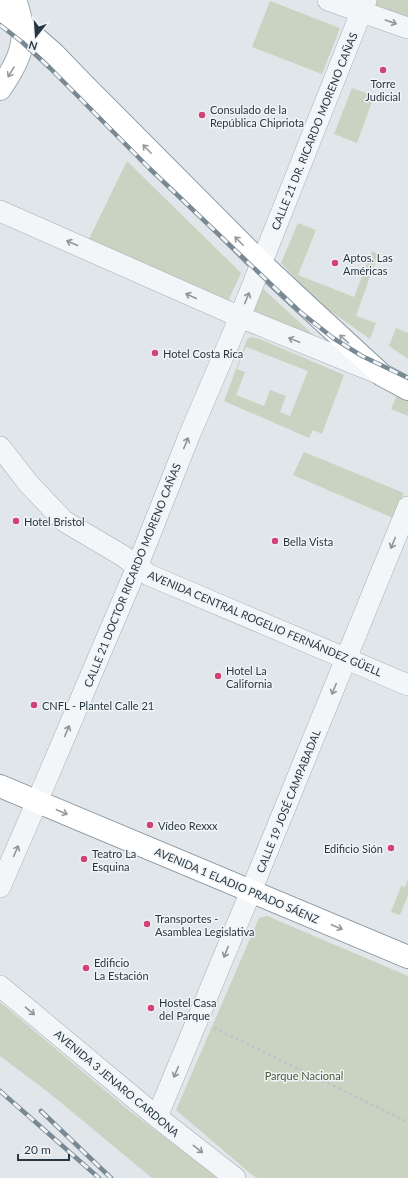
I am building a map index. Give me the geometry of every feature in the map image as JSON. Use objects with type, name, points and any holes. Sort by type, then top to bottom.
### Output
[{"type":"main road","points":[[0,89],[17,61],[22,42],[22,26],[15,0]]},
{"type":"main road","points":[[0,10],[22,26],[53,53],[261,263],[382,375],[408,389]]},
{"type":"main road","name":"AVENIDA 1 ELADIO PRADO SÁENZ","points":[[0,786],[408,957]]},
{"type":"street","points":[[328,0],[364,6],[408,28]]},
{"type":"street","name":"CALLE 21 DR. RICARDO MORENO CAÑAS","points":[[261,263],[364,6]]},
{"type":"street","points":[[0,211],[240,317],[382,375]]},
{"type":"street","name":"CALLE 21 DOCTOR RICARDO MORENO CAÑAS","points":[[0,887],[137,567],[186,443],[240,317],[261,263]]},
{"type":"street","name":"AVENIDA CENTRAL ROGELIO FERNÁNDEZ GÜELL","points":[[0,447],[28,483],[64,521],[123,556],[149,575],[408,685]]},
{"type":"street","name":"CALLE 19 JOSÉ CAMPABADAL","points":[[157,1117],[408,507]]},
{"type":"street","name":"AVENIDA 3 JENARO CARDONA","points":[[0,986],[157,1117],[235,1178]]},
{"type":"path","points":[[197,1020],[408,1122]]},
{"type":"green space","points":[[377,0],[408,0],[408,21],[374,9]]},
{"type":"green space","points":[[270,1],[340,28],[322,74],[252,47]]},
{"type":"green space","points":[[352,88],[374,96],[357,143],[334,134]]},
{"type":"green space","points":[[127,161],[241,273],[227,303],[86,245]]},
{"type":"green space","points":[[298,223],[316,230],[298,275],[354,297],[372,251],[378,254],[356,316],[376,323],[370,339],[326,308],[306,290],[281,263]]},
{"type":"green space","points":[[260,286],[320,341],[251,309]]},
{"type":"green space","points":[[396,328],[408,333],[408,359],[389,346]]},
{"type":"green space","points":[[250,337],[260,339],[344,375],[322,434],[313,430],[309,438],[224,401],[247,340]],"holes":[[[246,347],[308,371],[290,416],[280,412],[286,396],[270,390],[264,406],[236,395],[245,372],[237,369]]]},
{"type":"green space","points":[[397,395],[408,398],[408,416],[391,409]]},
{"type":"green space","points":[[304,452],[404,493],[393,518],[293,475]]},
{"type":"green space","points":[[408,879],[408,895],[400,915],[391,912],[401,886],[405,887]]},
{"type":"green space","name":"Parque Nacional","points":[[267,916],[408,976],[408,1178],[257,1178],[176,1110],[259,918]]},
{"type":"green space","points":[[0,1002],[126,1108],[218,1178],[152,1178],[48,1092],[0,1056]]},
{"type":"railway","points":[[0,25],[22,42],[50,68],[149,168],[299,311],[333,338],[362,356],[408,378]]},
{"type":"railway","points":[[0,1091],[99,1178]]},
{"type":"railway","points":[[41,1111],[111,1178]]},
{"type":"place","name":"Torre Judicial","points":[[383,70]]},
{"type":"place","name":"Consulado de la República Chipriota","points":[[202,115]]},
{"type":"place","name":"Aptos. Las Américas","points":[[335,263]]},
{"type":"place","name":"Hotel Costa Rica","points":[[155,353]]},
{"type":"place","name":"Hotel Bristol","points":[[16,521]]},
{"type":"place","name":"Bella Vista","points":[[275,541]]},
{"type":"place","name":"Hotel La California","points":[[218,676]]},
{"type":"place","name":"CNFL - Plantel Calle 21","points":[[34,705]]},
{"type":"place","name":"Vídeo Rexxx","points":[[150,825]]},
{"type":"place","name":"Edificio Sión","points":[[391,848]]},
{"type":"place","name":"Teatro La Esquina","points":[[84,859]]},
{"type":"place","name":"Transportes - Asamblea Legislativa","points":[[147,924]]},
{"type":"place","name":"Edificio La Estación","points":[[86,968]]},
{"type":"place","name":"Hostel Casa del Parque","points":[[151,1008]]}]
